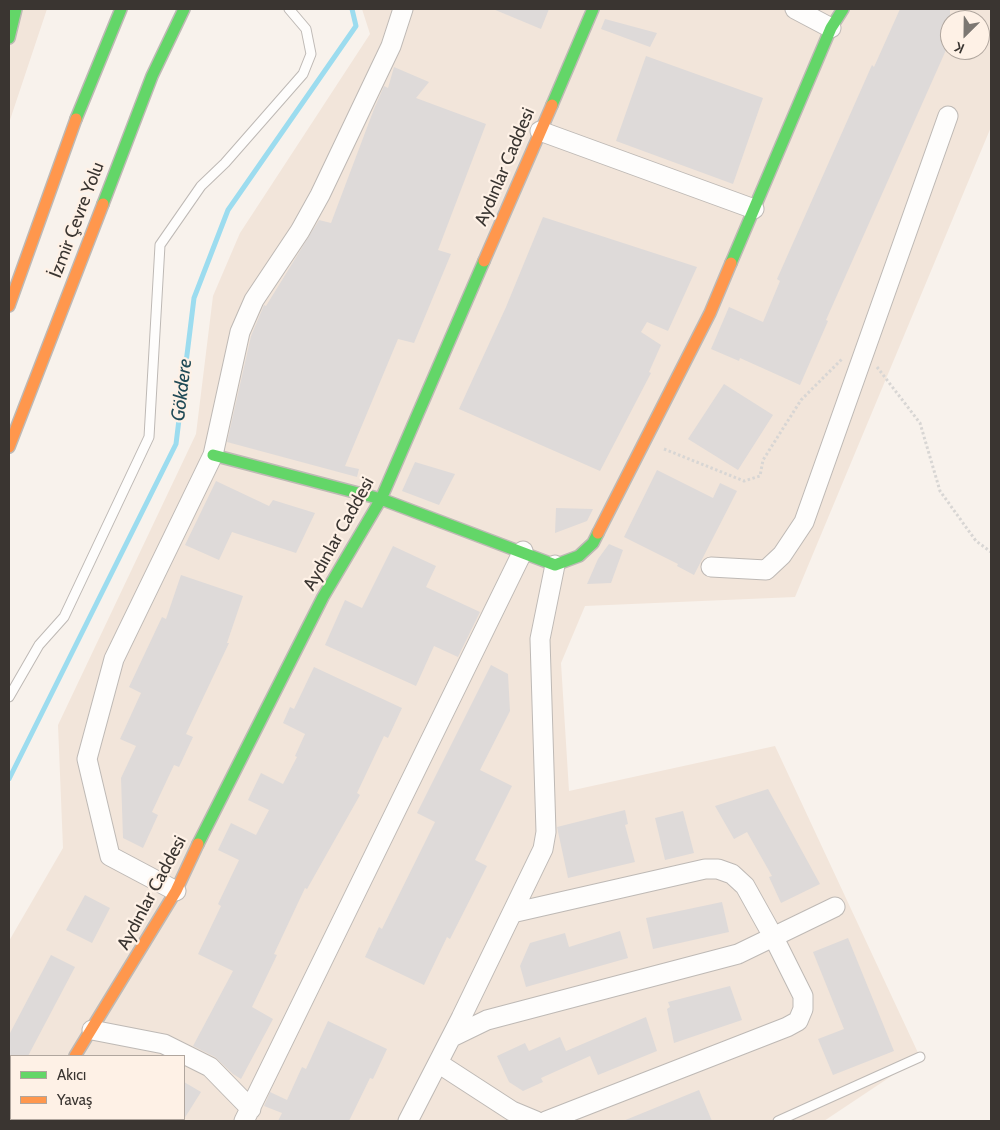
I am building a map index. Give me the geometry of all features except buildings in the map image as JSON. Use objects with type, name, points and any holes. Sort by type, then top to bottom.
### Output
[{"type":"main road","points":[[9,38],[16,9]]},
{"type":"main road","name":"İzmir Çevre Yolu","points":[[9,306],[86,92],[121,9]]},
{"type":"main road","name":"İzmir Çevre Yolu","points":[[9,447],[152,76],[184,9]]},
{"type":"main road","name":"Aydınlar Caddesi","points":[[77,1055],[176,891],[323,597],[381,499],[593,9]]},
{"type":"main road","points":[[212,455],[381,499],[523,551],[555,565],[579,556],[593,542],[710,313],[831,28],[842,9]]},
{"type":"street","points":[[176,891],[110,856],[87,759],[114,659],[212,455],[240,332],[254,300],[300,231],[320,195],[391,46],[403,9]]},
{"type":"street","points":[[795,9],[831,28]]},
{"type":"street","points":[[711,568],[766,570],[782,555],[804,522],[948,116]]},
{"type":"street","points":[[540,131],[754,209]]},
{"type":"street","points":[[92,1030],[164,1044],[210,1067],[248,1115],[523,551]]},
{"type":"street","points":[[408,1121],[452,1037],[543,849],[546,832],[540,639],[555,565]]},
{"type":"street","points":[[512,914],[705,869],[718,869],[732,874],[745,886],[803,996],[803,1009],[798,1021],[787,1027],[546,1121]]},
{"type":"street","points":[[452,1037],[487,1020],[738,954],[835,907]]},
{"type":"street","points":[[438,1064],[512,1110],[536,1121]]},
{"type":"lane","points":[[9,697],[39,645],[64,617],[149,437],[160,245],[201,186],[225,163],[303,74],[310,54],[306,29],[289,9]]},
{"type":"lane","points":[[778,1121],[920,1057]]},
{"type":"shaded area","points":[[9,9],[47,9],[9,123]]},
{"type":"shaded area","points":[[362,9],[991,9],[991,127],[795,597],[585,606],[561,663],[569,791],[775,746],[920,1057],[824,1121],[9,1121],[9,941],[63,848],[58,725],[196,434],[213,296],[240,233],[370,34]]},
{"type":"waterway","name":"Gökdere","points":[[9,779],[176,444],[194,298],[228,210],[356,26],[352,9]]},
{"type":"traffic: fast","points":[[9,38],[16,9]]},
{"type":"traffic: fast","points":[[76,119],[121,9]]},
{"type":"traffic: fast","points":[[103,204],[152,76],[184,9]]},
{"type":"traffic: fast","points":[[552,105],[593,9]]},
{"type":"traffic: fast","points":[[731,263],[831,28],[843,9]]},
{"type":"traffic: fast","points":[[198,844],[323,597],[381,499],[484,261]]},
{"type":"traffic: fast","points":[[213,455],[381,499],[555,565],[579,556],[593,543],[598,533]]},
{"type":"traffic: slow","points":[[484,261],[552,105]]},
{"type":"traffic: slow","points":[[9,306],[76,119]]},
{"type":"traffic: slow","points":[[9,447],[103,204]]},
{"type":"traffic: slow","points":[[598,533],[710,313],[731,263]]},
{"type":"traffic: slow","points":[[76,1055],[176,891],[198,844]]}]
